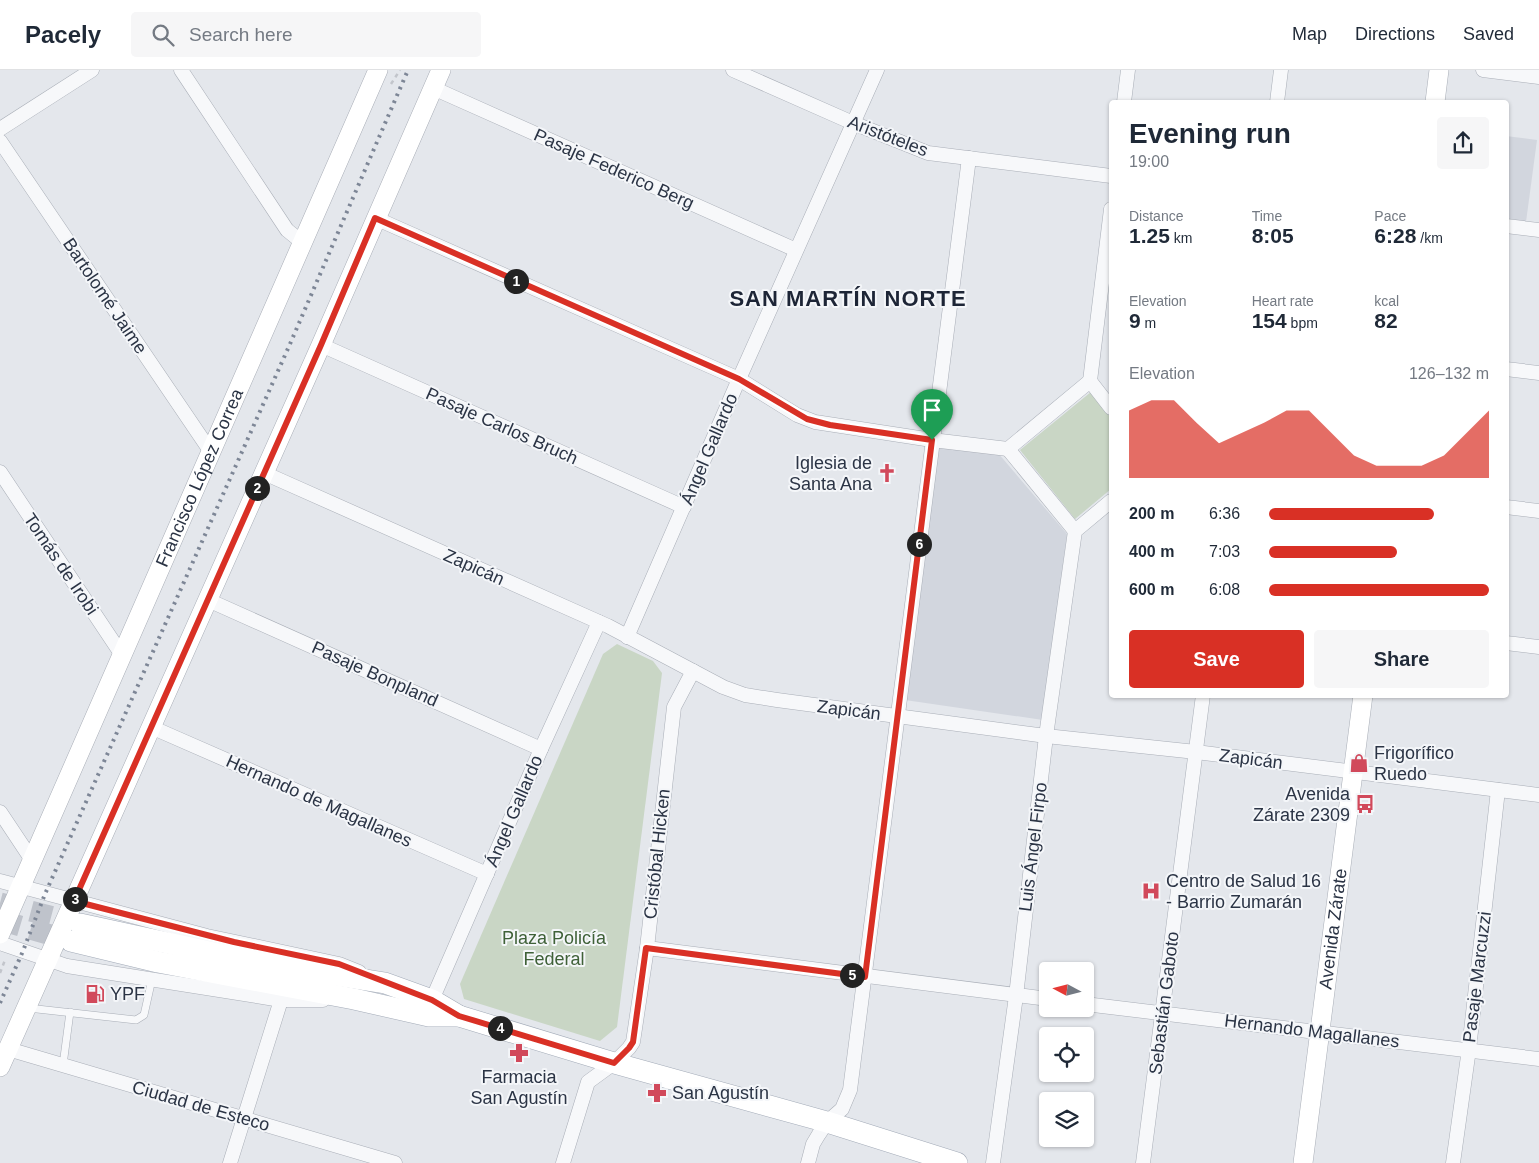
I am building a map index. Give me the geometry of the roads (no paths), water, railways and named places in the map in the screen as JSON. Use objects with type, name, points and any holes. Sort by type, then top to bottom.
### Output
[{"type":"main road","name":"Francisco López Correa","points":[[0,934],[378,70]]},
{"type":"main road","points":[[0,1067],[441,70]]},
{"type":"main road","points":[[1435,100],[1439,70]]},
{"type":"main road","name":"Avenida Zárate","points":[[1303,1163],[1362,698]]},
{"type":"main road","points":[[459,1016],[429,1016],[354,999],[200,971],[76,932],[385,983],[432,1000],[459,1016],[614,1063],[827,1122],[957,1163]]},
{"type":"street","points":[[0,129],[92,70]]},
{"type":"street","points":[[181,70],[288,230],[303,243]]},
{"type":"street","name":"Aristóteles","points":[[733,70],[928,153],[1109,176]]},
{"type":"street","name":"Ángel Gallardo","points":[[627,636],[877,70]]},
{"type":"street","points":[[1124,100],[1128,70]]},
{"type":"street","points":[[1277,100],[1281,70]]},
{"type":"street","points":[[1483,70],[1539,77]]},
{"type":"street","name":"Pasaje Federico Berg","points":[[433,88],[796,250]]},
{"type":"street","name":"Bartolomé Jaime","points":[[0,141],[211,452]]},
{"type":"street","points":[[808,1163],[814,1144],[827,1122],[842,1109],[850,1090],[969,158]]},
{"type":"street","points":[[375,218],[739,379],[797,415],[815,422],[932,440],[1008,449],[1074,531],[1109,503]]},
{"type":"street","points":[[1008,449],[1090,381],[1109,225]]},
{"type":"street","points":[[1509,226],[1539,230]]},
{"type":"street","name":"Pasaje Carlos Bruch","points":[[321,345],[684,507]]},
{"type":"street","points":[[1509,369],[1539,373]]},
{"type":"street","points":[[1090,381],[1109,405]]},
{"type":"street","name":"Tomás de Irobi","points":[[0,472],[122,655]]},
{"type":"street","name":"Zapicán","points":[[264,473],[599,622],[692,671],[745,695],[1046,736],[1353,771],[1539,796]]},
{"type":"street","points":[[1509,507],[1539,511]]},
{"type":"street","name":"Luis Ángel Firpo","points":[[993,1163],[1016,996],[1046,736],[1074,531]]},
{"type":"street","name":"Pasaje Bonpland","points":[[208,600],[541,749]]},
{"type":"street","name":"Ángel Gallardo","points":[[432,1000],[541,749],[599,622]]},
{"type":"street","points":[[1509,643],[1539,647]]},
{"type":"street","name":"Cristóbal Hicken","points":[[563,1163],[588,1082],[614,1063],[633,1042],[674,707],[692,671]]},
{"type":"street","name":"Sebastián Gaboto","points":[[1143,1163],[1203,698]]},
{"type":"street","name":"Hernando de Magallanes","points":[[151,727],[487,874]]},
{"type":"street","name":"Pasaje Marcuzzi","points":[[1453,1163],[1469,1049],[1498,790]]},
{"type":"street","points":[[0,812],[32,860]]},
{"type":"street","points":[[0,881],[234,942],[339,964],[385,983]]},
{"type":"street","points":[[0,943],[67,966],[281,1000],[354,999]]},
{"type":"street","points":[[646,948],[1039,998]]},
{"type":"street","points":[[230,1163],[281,1000]]},
{"type":"street","name":"Hernando Magallanes","points":[[1094,1005],[1469,1049],[1539,1059]]},
{"type":"street","name":"Ciudad de Esteco","points":[[8,1049],[395,1163]]},
{"type":"lane","points":[[26,1008],[136,1020],[144,1015],[152,979]]},
{"type":"lane","points":[[63,1065],[70,1012]]},
{"type":"tunnel","points":[[0,903],[80,924]]},
{"type":"tunnel","points":[[0,920],[71,941]]},
{"type":"railway","points":[[0,1003],[45,894],[290,344],[408,70]]},
{"type":"place","name":"Iglesia de Santa Ana","points":[[887,473]]},
{"type":"place","name":"Frigorífico Ruedo","points":[[1359,763]]},
{"type":"place","name":"Avenida Zárate 2309","points":[[1365,804]]},
{"type":"place","name":"Centro de Salud 16 - Barrio Zumarán","points":[[1151,891]]},
{"type":"place","name":"YPF","points":[[95,994]]},
{"type":"place","name":"Farmacia San Agustín","points":[[519,1053]]},
{"type":"place","name":"San Agustín","points":[[657,1093]]},
{"type":"district","name":"SAN MARTÍN NORTE","points":[[848,298]]},
{"type":"park label","name":"Plaza Policía Federal","points":[[554,948]]}]
